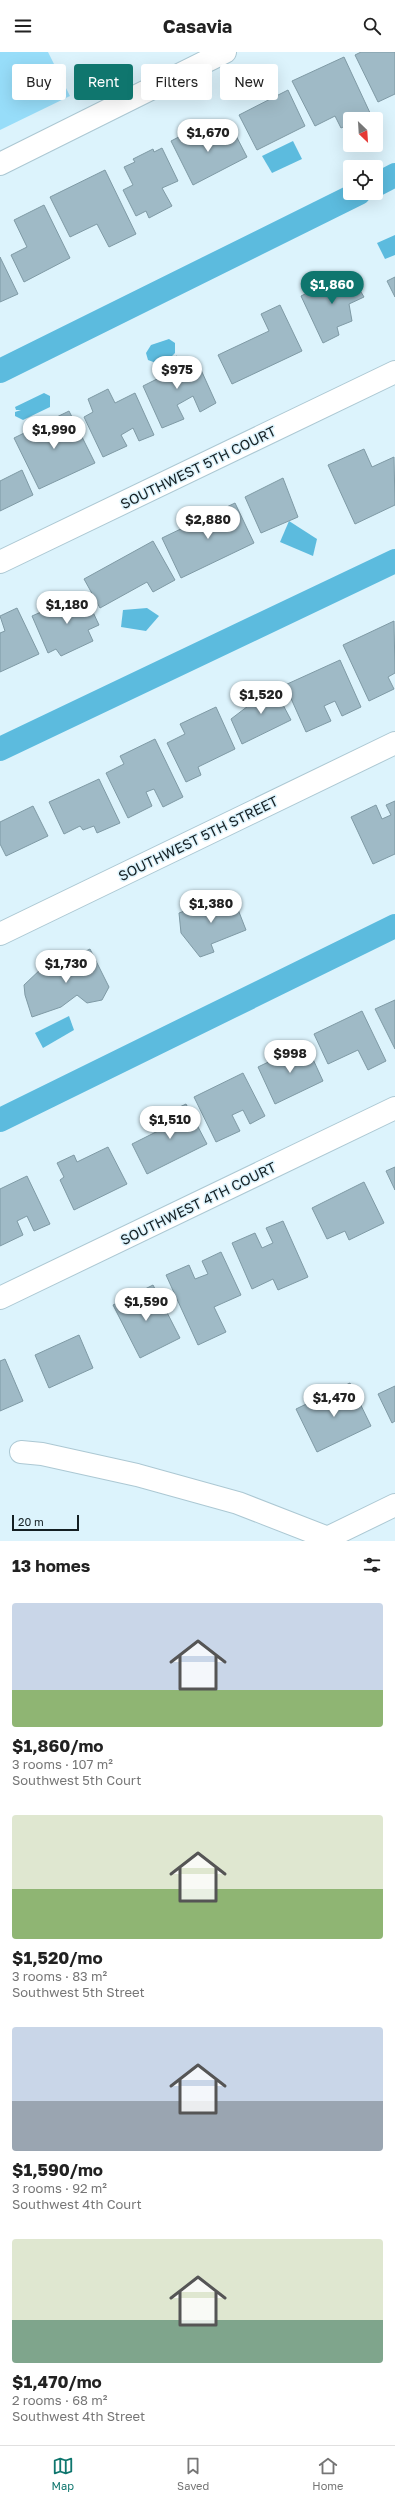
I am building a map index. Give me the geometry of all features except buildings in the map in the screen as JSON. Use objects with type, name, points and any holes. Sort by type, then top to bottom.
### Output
[{"type":"street","points":[[0,164],[225,52]]},
{"type":"street","name":"SOUTHWEST 5TH COURT","points":[[0,562],[395,372]]},
{"type":"street","name":"SOUTHWEST 5TH STREET","points":[[0,934],[395,743]]},
{"type":"street","name":"SOUTHWEST 4TH COURT","points":[[0,1298],[395,1108]]},
{"type":"street","points":[[21,1452],[42,1454],[137,1475],[238,1503],[325,1539],[395,1505]]},
{"type":"shaded area","points":[[0,52],[48,52],[54,64],[12,64],[12,100],[62,100],[0,130]]},
{"type":"shaded area","points":[[66,88],[70,96],[66,98]]},
{"type":"shaded area","points":[[293,141],[302,159],[272,173],[262,156]]},
{"type":"shaded area","points":[[395,235],[395,255],[385,259],[377,243]]},
{"type":"shaded area","points":[[169,339],[175,343],[175,353],[172,356],[161,357],[156,363],[148,360],[146,353],[151,345]]},
{"type":"shaded area","points":[[44,393],[50,396],[50,407],[23,420],[15,416],[15,412],[21,410],[16,410],[15,407]]},
{"type":"shaded area","points":[[289,521],[317,539],[313,556],[280,542]]},
{"type":"shaded area","points":[[147,608],[159,616],[146,631],[121,627],[123,610]]},
{"type":"shaded area","points":[[69,1016],[74,1030],[43,1048],[35,1033]]},
{"type":"waterway","points":[[383,181],[395,175]]},
{"type":"waterway","points":[[0,371],[345,200]]},
{"type":"waterway","points":[[0,749],[395,561]]},
{"type":"waterway","points":[[0,1120],[395,926]]}]
